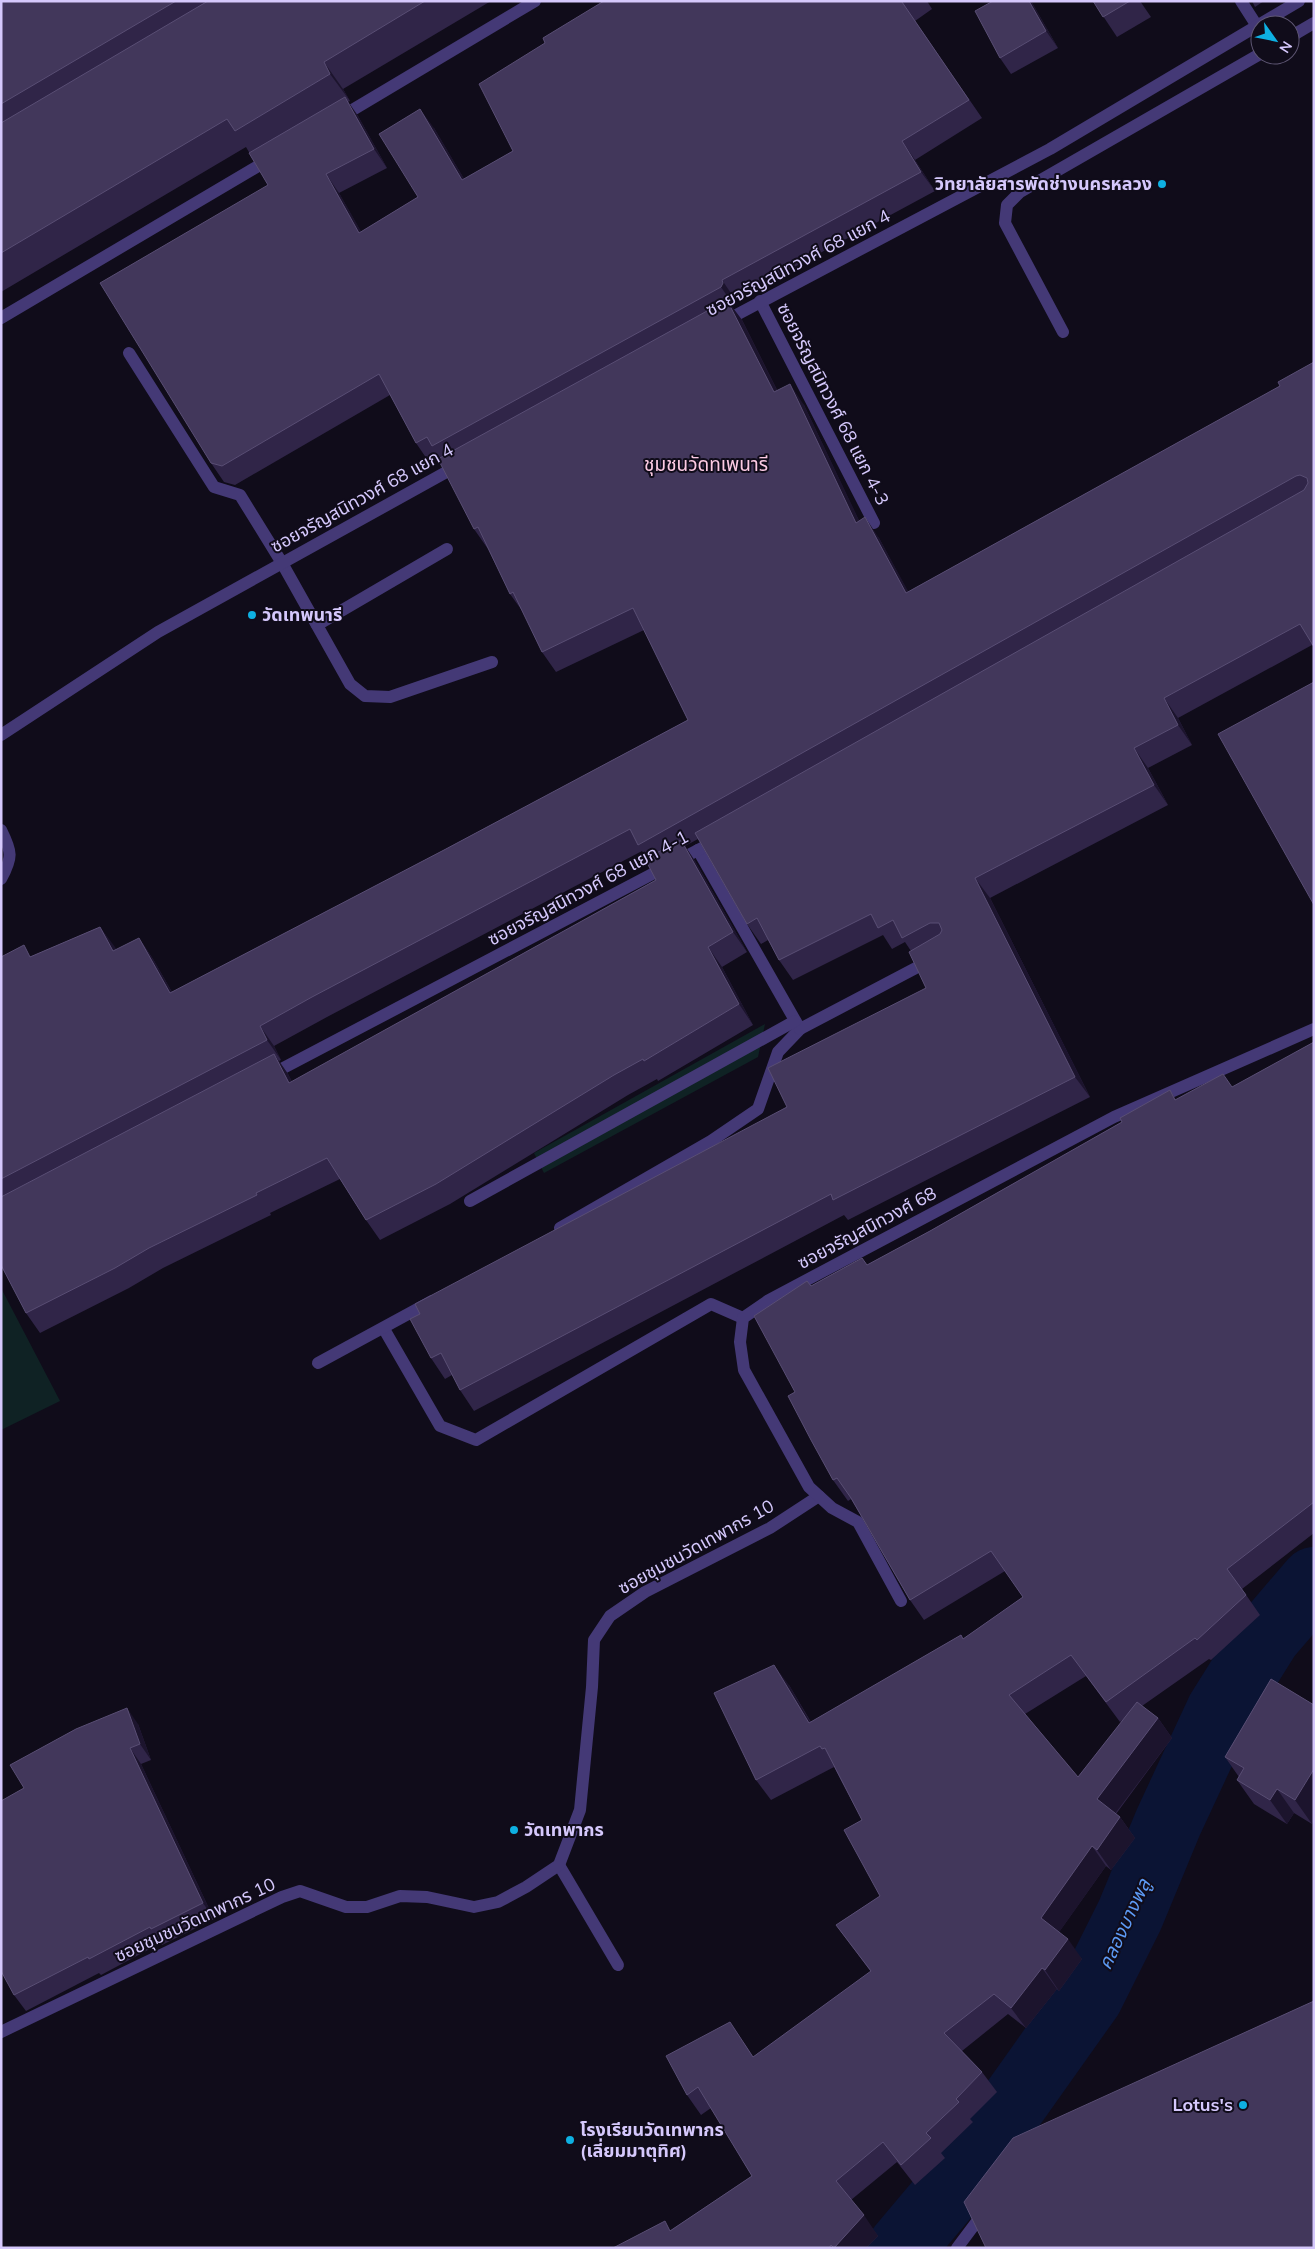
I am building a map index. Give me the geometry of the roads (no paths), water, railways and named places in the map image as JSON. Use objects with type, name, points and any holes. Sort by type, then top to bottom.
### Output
[{"type":"street","points":[[326,126],[535,1]]},
{"type":"street","points":[[1241,1],[1250,15]]},
{"type":"street","name":"ซอยจรัญสนิทวงศ์ 68 แยก 4","points":[[1275,15],[1299,1]]},
{"type":"street","points":[[1300,31],[1314,23]]},
{"type":"street","name":"ซอยจรัญสนิทวงศ์ 68 แยก 4","points":[[707,330],[1050,149],[1250,30]]},
{"type":"street","points":[[1063,332],[1005,223],[1007,205],[1020,192],[1250,60]]},
{"type":"street","points":[[1,318],[284,151]]},
{"type":"street","name":"ซอยจรัญสนิทวงศ์ 68 แยก 4-3","points":[[760,301],[874,524]]},
{"type":"street","points":[[129,353],[214,487],[240,495],[282,563],[350,684],[365,696],[390,697],[492,662]]},
{"type":"street","name":"ซอยจรัญสนิทวงศ์ 68 แยก 4","points":[[1,735],[158,632],[471,459]]},
{"type":"street","points":[[317,625],[447,549]]},
{"type":"street","points":[[1,830],[12,850],[9,866],[1,879]]},
{"type":"street","name":"ซอยจรัญสนิทวงศ์ 68 แยก 4-1","points":[[257,1082],[726,835]]},
{"type":"street","points":[[698,850],[797,1025]]},
{"type":"street","points":[[470,1201],[797,1025],[940,955]]},
{"type":"street","points":[[548,1235],[711,1141],[758,1109],[778,1052],[797,1025]]},
{"type":"street","name":"ซอยจรัญสนิทวงศ์ 68","points":[[743,1318],[777,1295],[1114,1117],[1314,1029]]},
{"type":"street","points":[[318,1363],[384,1329],[444,1294]]},
{"type":"street","points":[[384,1329],[440,1426],[476,1440],[711,1304],[743,1318],[740,1342],[744,1370],[809,1487],[832,1508],[858,1522],[901,1601]]},
{"type":"street","name":"ซอยชุมชนวัดเทพากร 10","points":[[1,2032],[282,1896],[300,1891],[346,1907],[367,1907],[400,1896],[427,1897],[474,1907],[498,1902],[526,1887],[559,1865],[580,1810],[592,1688],[594,1640],[610,1616],[645,1592],[770,1528],[819,1496]]},
{"type":"street","points":[[559,1865],[618,1965]]},
{"type":"street","points":[[957,2248],[994,2200]]},
{"type":"waterway","name":"คลองบางพลู","points":[[901,2248],[965,2172],[1089,1997],[1130,1915],[1168,1823],[1220,1711],[1267,1636],[1314,1581]]},
{"type":"place","name":"วิทยาลัยสารพัดช่างนครหลวง","points":[[1162,184]]},
{"type":"place","name":"วัดเทพนารี","points":[[252,615]]},
{"type":"place","name":"วัดเทพากร","points":[[514,1830]]},
{"type":"place","name":"Lotus's","points":[[1243,2105]]},
{"type":"place","name":"โรงเรียนวัดเทพากร (เลี่ยมมาตุทิศ)","points":[[570,2140]]},
{"type":"district","name":"ชุมชนวัดทเพนารี","points":[[706,464]]}]
